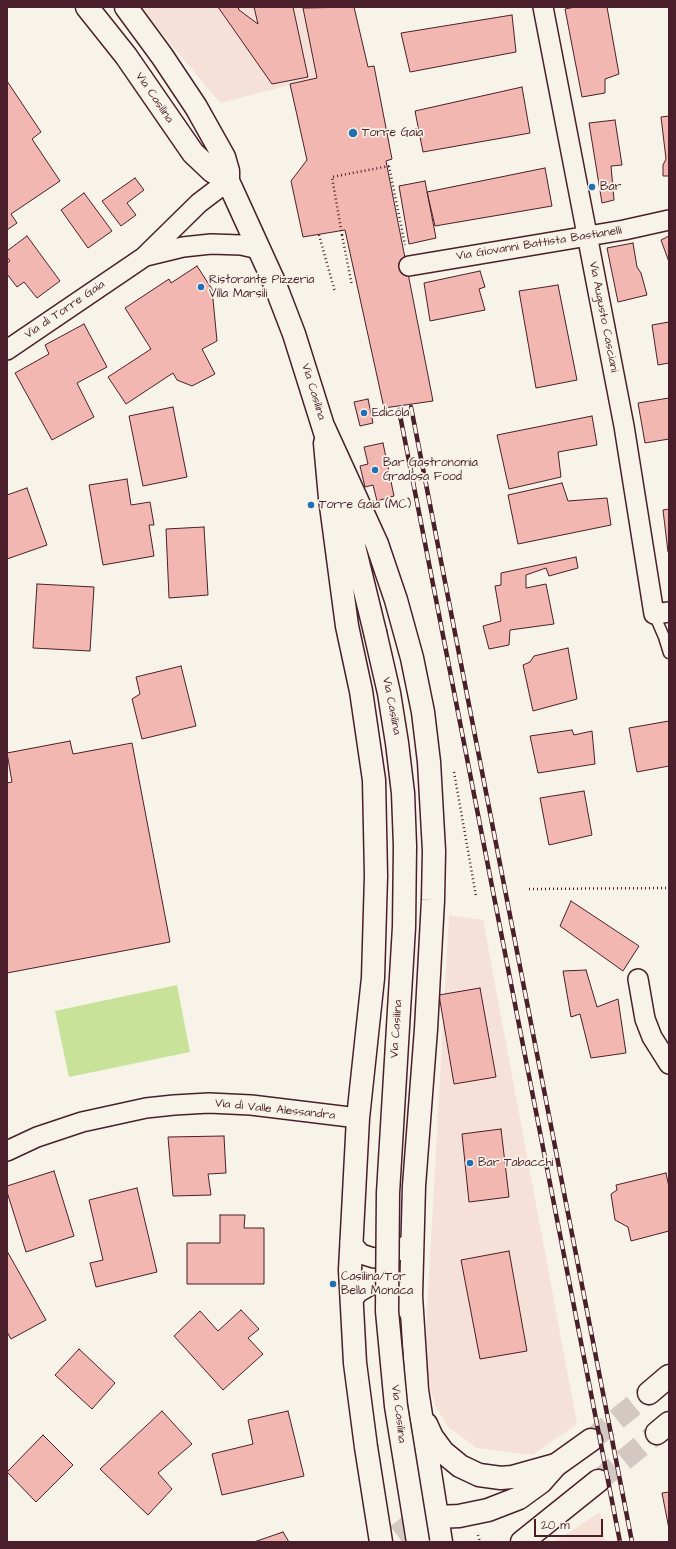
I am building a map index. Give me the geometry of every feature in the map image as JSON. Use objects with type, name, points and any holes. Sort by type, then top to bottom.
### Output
[{"type":"main road","name":"Via Casilina","points":[[87,7],[126,56],[193,153],[212,171],[228,181]]},
{"type":"main road","name":"Via Casilina","points":[[126,7],[162,56],[218,142],[227,164],[228,181],[274,282],[292,328],[324,428],[389,693],[403,793],[404,927],[388,1193],[387,1311],[398,1424],[418,1542]]},
{"type":"main road","points":[[324,428],[330,498],[346,619],[361,691],[374,780],[376,876],[373,978],[358,1118],[350,1242],[351,1301],[356,1370],[366,1447],[390,1540]]},
{"type":"main road","points":[[324,428],[377,544],[396,600],[412,658],[429,762],[434,851],[426,1029],[414,1180],[412,1317],[420,1404],[442,1542]]},
{"type":"main road","points":[[649,1392],[669,1376]]},
{"type":"main road","points":[[420,1404],[427,1426],[438,1446],[451,1459],[471,1472],[489,1477],[512,1477],[556,1465]]},
{"type":"main road","points":[[437,1517],[471,1514],[509,1503],[534,1488],[556,1465],[591,1440]]},
{"type":"main road","points":[[522,1542],[598,1480]]},
{"type":"street","name":"Via Augusto Casciani","points":[[543,7],[624,426],[662,613]]},
{"type":"street","points":[[144,256],[199,203],[228,181]]},
{"type":"street","name":"Via Giovanni Battista Bastianelli","points":[[407,256],[587,236],[669,220]]},
{"type":"street","points":[[144,256],[183,246],[211,244],[241,245],[259,249]]},
{"type":"street","name":"Via di Torre Gaia","points":[[7,350],[144,256]]},
{"type":"street","points":[[638,979],[643,1010],[648,1028],[669,1064]]},
{"type":"street","name":"Via di Valle Alessandra","points":[[7,1151],[37,1137],[82,1122],[146,1108],[174,1104],[209,1103],[251,1105],[358,1118]]},
{"type":"street","points":[[350,1242],[360,1254],[374,1258],[390,1255],[412,1242]]},
{"type":"street","points":[[351,1301],[359,1292],[371,1285],[381,1284],[388,1286],[397,1292],[412,1317]]},
{"type":"lane","points":[[662,613],[664,637],[669,653]]},
{"type":"path","points":[[352,286],[332,177],[389,166],[407,256]]},
{"type":"path","points":[[319,235],[335,292]]},
{"type":"path","points":[[529,889],[669,888]]},
{"type":"shaded area","points":[[140,7],[303,7],[317,78],[220,103]]},
{"type":"shaded area","points":[[449,915],[483,920],[577,1424],[533,1455],[477,1448],[447,1426],[435,1405],[424,1367]]},
{"type":"shaded area","points":[[600,1512],[605,1542],[554,1542]]},
{"type":"green space","points":[[177,985],[190,1052],[69,1077],[55,1011]]},
{"type":"building","points":[[218,7],[238,7],[239,10],[258,24],[254,7],[293,7],[308,77],[272,84]]},
{"type":"building","name":"Torre Gaia","points":[[354,7],[368,67],[374,66],[392,159],[386,161],[433,401],[384,408],[345,230],[303,237],[291,181],[307,160],[290,84],[317,78],[303,8]]},
{"type":"building","points":[[575,7],[607,7],[619,74],[605,79],[605,93],[582,97],[565,9]]},
{"type":"building","points":[[512,15],[516,52],[410,72],[401,33]]},
{"type":"building","points":[[7,81],[41,132],[32,139],[60,181],[11,214],[17,223],[7,230]]},
{"type":"building","points":[[522,87],[530,133],[423,152],[415,111]]},
{"type":"building","points":[[669,116],[669,176],[663,176],[663,165],[666,159],[661,117]]},
{"type":"building","points":[[615,120],[622,165],[611,166],[614,200],[602,203],[589,123]]},
{"type":"building","points":[[545,168],[552,206],[435,226],[427,192]]},
{"type":"building","points":[[135,178],[144,190],[127,203],[136,215],[121,226],[102,201]]},
{"type":"building","points":[[425,181],[436,238],[409,244],[399,186]]},
{"type":"building","points":[[84,193],[112,231],[88,248],[61,210]]},
{"type":"building","points":[[27,236],[60,281],[37,298],[24,282],[17,287],[7,274],[7,263],[10,261],[7,257],[7,251]]},
{"type":"building","points":[[669,236],[669,262],[661,240]]},
{"type":"building","points":[[633,243],[637,267],[641,273],[647,295],[618,302],[607,248]]},
{"type":"building","points":[[197,266],[212,289],[217,341],[202,349],[215,374],[192,386],[177,380],[173,373],[126,404],[108,377],[151,349],[125,308],[169,279],[171,283]]},
{"type":"building","points":[[480,271],[485,287],[479,289],[485,310],[430,321],[424,283]]},
{"type":"building","points":[[558,285],[577,380],[536,388],[519,291]]},
{"type":"building","points":[[669,322],[669,363],[658,365],[652,325]]},
{"type":"building","points":[[84,324],[107,367],[77,383],[94,417],[52,440],[15,373],[49,354],[45,345]]},
{"type":"building","points":[[669,398],[669,439],[645,443],[638,403]]},
{"type":"building","name":"Edicola","points":[[368,399],[373,423],[360,426],[354,402]]},
{"type":"building","points":[[173,407],[187,477],[143,486],[129,416]]},
{"type":"building","points":[[592,416],[597,445],[558,452],[561,477],[509,489],[497,435]]},
{"type":"building","name":"Bar Gastronomia Gradosa Food","points":[[383,443],[394,496],[377,501],[373,485],[365,487],[360,466],[368,464],[364,447]]},
{"type":"building","points":[[127,479],[131,505],[150,502],[154,525],[149,525],[154,556],[103,565],[89,485]]},
{"type":"building","points":[[562,483],[568,501],[607,498],[611,525],[518,544],[508,495]]},
{"type":"building","points":[[27,488],[47,545],[7,559],[7,495]]},
{"type":"building","points":[[669,509],[669,552],[668,552],[663,510]]},
{"type":"building","points":[[204,527],[208,595],[169,598],[166,529]]},
{"type":"building","points":[[576,557],[578,568],[549,576],[546,568],[526,575],[526,588],[546,584],[554,624],[510,630],[509,645],[489,649],[483,626],[501,621],[495,586],[501,585],[501,573]]},
{"type":"building","points":[[37,584],[94,587],[90,651],[33,648]]},
{"type":"building","points":[[568,648],[577,699],[533,711],[523,665],[530,662],[534,656]]},
{"type":"building","points":[[181,666],[196,726],[142,739],[132,699],[140,694],[136,677]]},
{"type":"building","points":[[669,721],[669,766],[637,772],[629,728]]},
{"type":"building","points":[[572,730],[574,735],[592,731],[595,764],[538,773],[530,736]]},
{"type":"building","points":[[70,741],[73,754],[132,743],[170,942],[7,973],[7,783],[12,782],[7,753]]},
{"type":"building","points":[[584,791],[592,835],[549,845],[540,798]]},
{"type":"building","points":[[571,901],[639,946],[623,971],[560,926]]},
{"type":"building","points":[[586,970],[597,1007],[618,999],[626,1053],[591,1058],[580,1014],[571,1017],[563,971]]},
{"type":"building","points":[[480,988],[496,1077],[454,1084],[439,995]]},
{"type":"building","points":[[501,1129],[509,1197],[469,1202],[462,1134]]},
{"type":"building","points":[[224,1136],[226,1173],[208,1174],[211,1195],[173,1196],[168,1137]]},
{"type":"building","points":[[54,1171],[74,1236],[26,1252],[7,1192],[7,1186]]},
{"type":"building","points":[[666,1173],[669,1187],[669,1231],[631,1241],[628,1227],[615,1220],[611,1194],[617,1190],[616,1185]]},
{"type":"building","points":[[137,1188],[157,1272],[96,1287],[90,1263],[103,1260],[89,1200]]},
{"type":"building","points":[[220,1215],[245,1215],[244,1228],[264,1228],[264,1284],[187,1284],[187,1243],[220,1243]]},
{"type":"building","points":[[7,1251],[46,1320],[11,1339],[7,1332]]},
{"type":"building","points":[[509,1251],[527,1351],[480,1359],[461,1260]]},
{"type":"building","points":[[241,1310],[259,1329],[248,1338],[263,1354],[223,1390],[174,1336],[200,1311],[218,1331]]},
{"type":"building","points":[[79,1349],[115,1383],[92,1409],[55,1375]]},
{"type":"building","points":[[162,1411],[192,1444],[158,1473],[172,1489],[148,1515],[100,1469]]},
{"type":"building","points":[[288,1411],[304,1476],[222,1495],[212,1454],[253,1444],[248,1420]]},
{"type":"building","points":[[43,1435],[73,1465],[36,1502],[7,1472]]},
{"type":"building","points":[[669,1492],[669,1529],[662,1493]]},
{"type":"building","points":[[283,1532],[289,1542],[254,1542]]},
{"type":"tunnel","points":[[591,1440],[649,1393]]},
{"type":"tunnel","points":[[598,1481],[657,1433]]},
{"type":"tunnel","points":[[397,1535],[410,1525],[432,1518]]},
{"type":"railway","points":[[411,407],[632,1542]]},
{"type":"railway","points":[[399,410],[620,1542]]},
{"type":"place","name":"Torre Gaia","points":[[353,133]]},
{"type":"place","name":"Bar","points":[[592,187]]},
{"type":"place","name":"Ristorante Pizzeria Villa Marsili","points":[[201,287]]},
{"type":"place","name":"Edicola","points":[[364,413]]},
{"type":"place","name":"Bar Gastronomia Gradosa Food","points":[[375,470]]},
{"type":"place","name":"Torre Gaia (MC)","points":[[311,505]]},
{"type":"place","name":"Bar Tabacchi","points":[[470,1163]]},
{"type":"place","name":"Casilina/Tor Bella Monaca","points":[[333,1284]]}]
